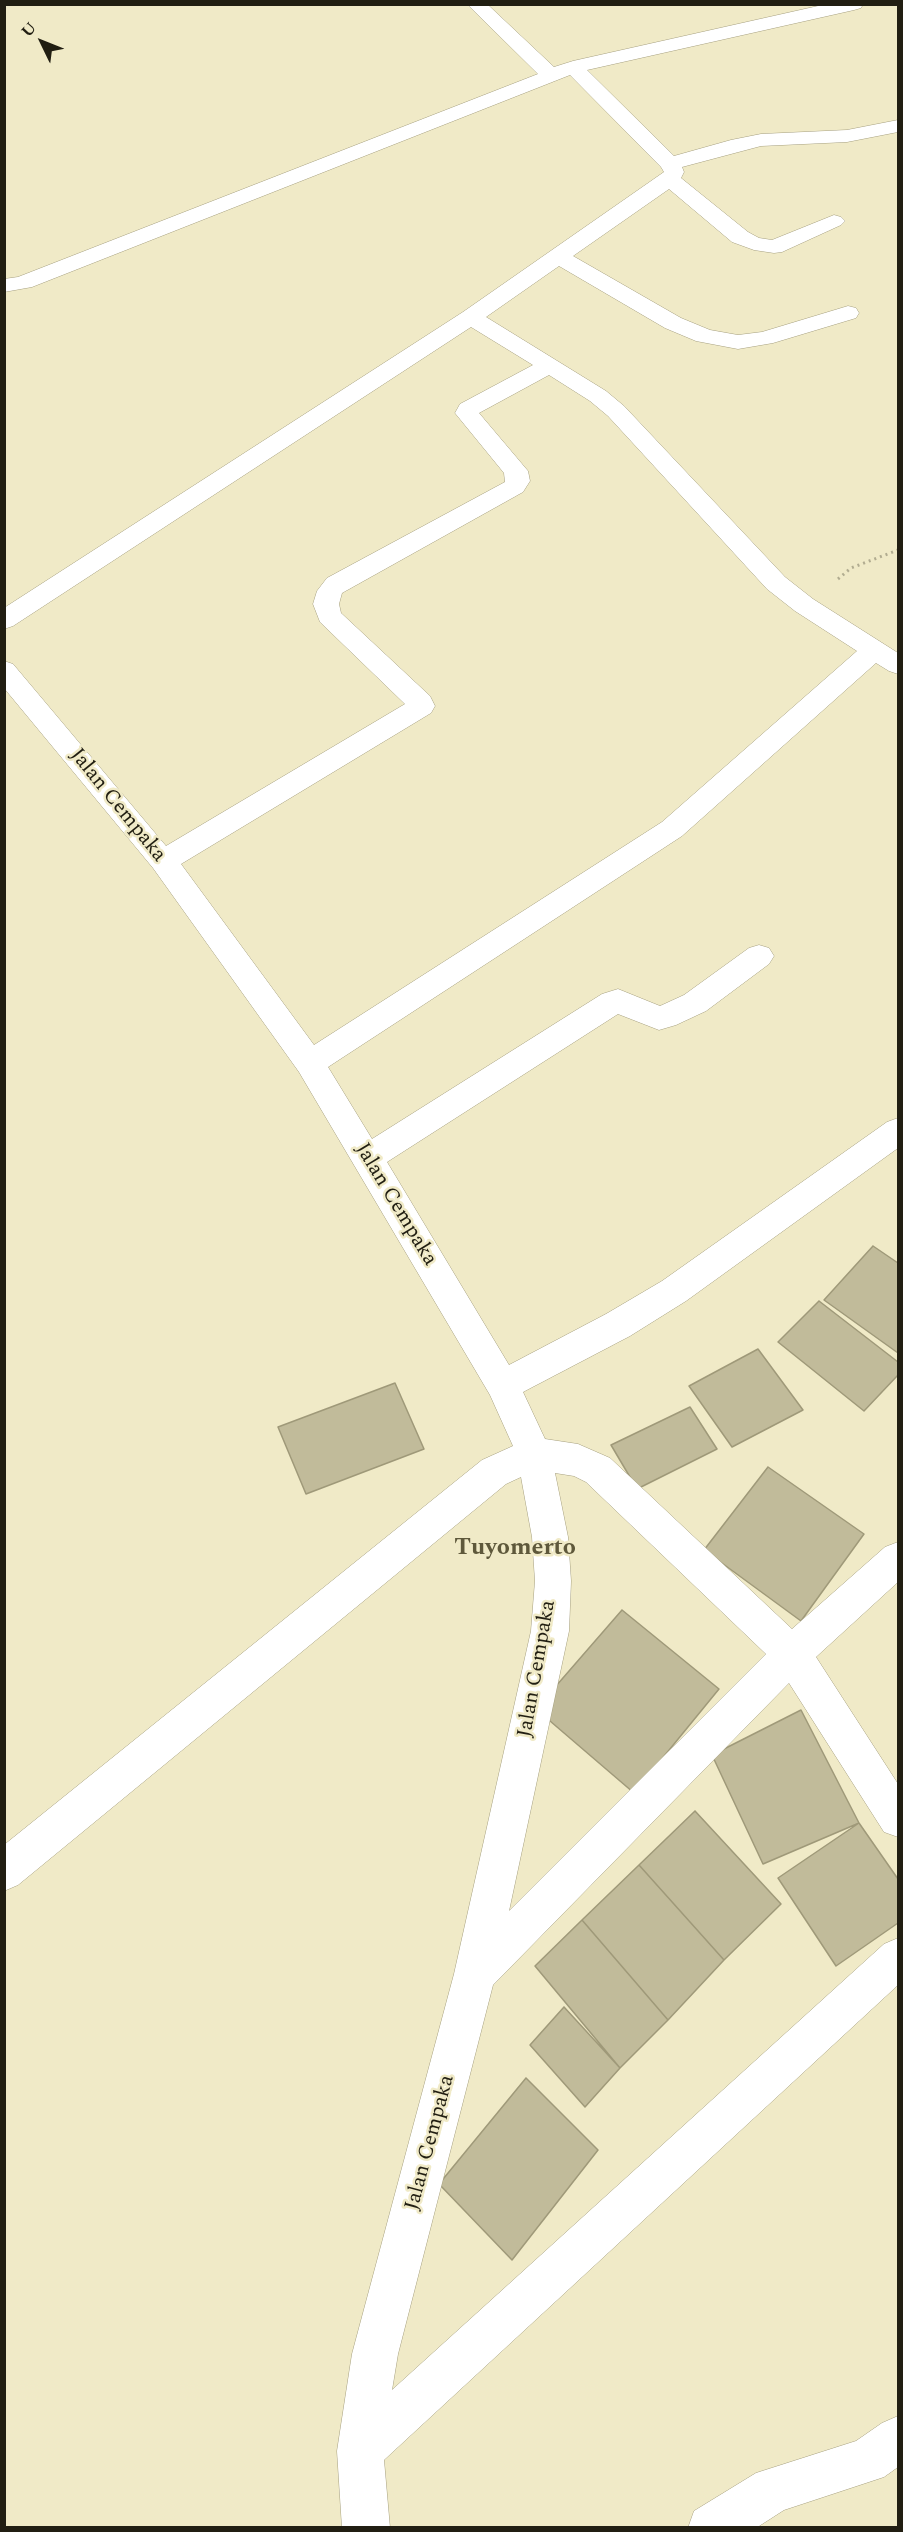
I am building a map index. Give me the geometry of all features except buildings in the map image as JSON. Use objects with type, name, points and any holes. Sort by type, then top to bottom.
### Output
[{"type":"street","points":[[476,4],[552,76]]},
{"type":"street","points":[[4,286],[24,282],[573,67],[854,4]]},
{"type":"street","points":[[573,67],[670,172],[740,237],[754,244],[774,247],[834,221]]},
{"type":"street","points":[[4,620],[471,317],[558,256],[670,172],[738,144],[761,140],[847,136],[898,126]]},
{"type":"street","points":[[558,256],[673,323],[704,336],[738,342],[765,338],[848,313]]},
{"type":"street","points":[[471,317],[597,396],[616,411],[776,583],[804,605],[898,665]]},
{"type":"street","points":[[163,861],[419,710],[422,702],[329,616],[326,604],[330,591],[336,584],[514,487],[518,481],[516,471],[471,420],[467,413],[468,409],[549,366]]},
{"type":"street","points":[[310,1064],[672,829],[874,650]]},
{"type":"street","name":"Jalan Cempaka","points":[[4,669],[163,861],[310,1064],[503,1385],[534,1454],[550,1537],[553,1581],[550,1631],[476,1974],[375,2354],[360,2451],[366,2528]]},
{"type":"street","points":[[366,1158],[613,1002],[618,1001],[659,1018],[665,1017],[695,1003],[759,956]]},
{"type":"street","points":[[503,1385],[674,1292],[898,1131]]},
{"type":"street","points":[[4,1871],[494,1472],[534,1454],[578,1460],[598,1470],[792,1654],[898,1818]]},
{"type":"street","points":[[476,1974],[792,1654],[898,1560]]},
{"type":"street","points":[[360,2451],[898,1958]]},
{"type":"street","points":[[711,2528],[773,2490],[868,2461],[898,2439]]},
{"type":"path","points":[[804,605],[851,568],[898,550]]},
{"type":"district","name":"Tuyomerto","points":[[515,1549]]}]
